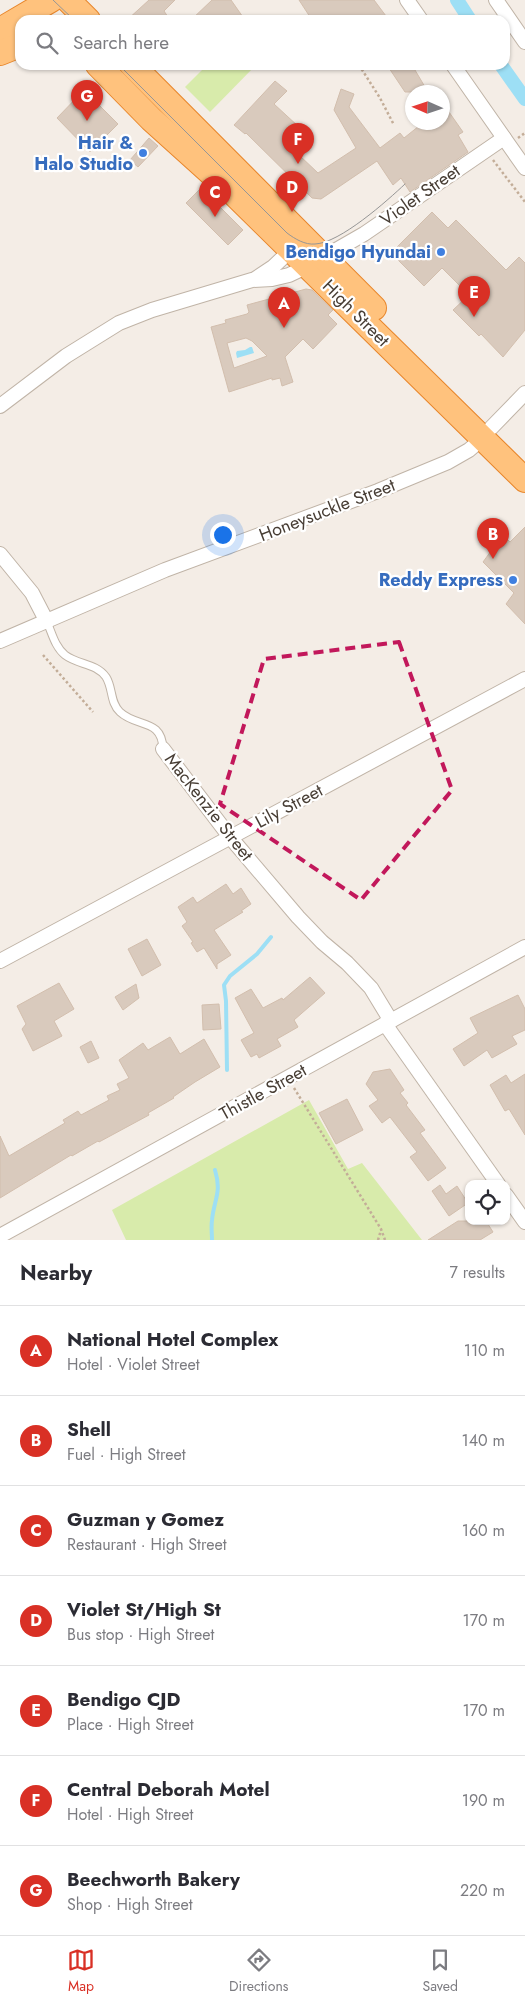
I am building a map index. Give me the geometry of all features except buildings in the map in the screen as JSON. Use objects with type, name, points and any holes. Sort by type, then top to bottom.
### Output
[{"type":"highway","points":[[30,15],[46,7]]},
{"type":"highway","points":[[0,30],[15,22]]},
{"type":"highway","points":[[0,53],[15,47]]},
{"type":"highway","name":"High Street","points":[[103,70],[151,119],[225,172]]},
{"type":"highway","name":"High Street","points":[[136,70],[225,172],[487,433],[525,480]]},
{"type":"highway","name":"High Street","points":[[487,433],[525,461]]},
{"type":"street","points":[[407,0],[418,15]]},
{"type":"street","points":[[496,0],[506,15]]},
{"type":"street","points":[[510,20],[525,42]]},
{"type":"street","points":[[456,70],[525,168]]},
{"type":"street","name":"Violet Street","points":[[0,406],[66,356],[119,323],[152,310],[252,280],[278,278],[316,261],[364,234],[504,138]]},
{"type":"street","name":"Violet Street","points":[[252,280],[273,267],[297,243]]},
{"type":"street","name":"Honeysuckle Street","points":[[0,641],[166,570],[387,488],[459,456],[470,450],[525,393]]},
{"type":"street","name":"MacKenzie Street","points":[[0,554],[32,593],[47,622]]},
{"type":"street","name":"Lily Street","points":[[0,961],[525,679]]},
{"type":"street","name":"MacKenzie Street","points":[[163,749],[230,837],[310,932],[347,963],[367,983],[380,1001],[388,1023],[495,1180]]},
{"type":"street","name":"Thistle Street","points":[[0,1236],[525,948]]},
{"type":"street","points":[[510,1201],[525,1222]]},
{"type":"lane","name":"MacKenzie Street","points":[[47,622],[62,652],[103,674],[110,686],[116,708],[126,717],[158,730],[162,739],[163,749]]},
{"type":"path","points":[[362,70],[394,125]]},
{"type":"path","points":[[492,159],[525,202]]},
{"type":"path","points":[[43,655],[93,712]]},
{"type":"path","points":[[288,1078],[381,1230],[385,1240]]},
{"type":"path","points":[[378,1240],[381,1230]]},
{"type":"highlighted area","points":[[399,642],[452,790],[361,900],[220,804],[264,659]]},
{"type":"green space","points":[[202,70],[251,70],[210,112],[185,87]]},
{"type":"green space","points":[[309,1100],[348,1169],[362,1163],[422,1240],[126,1240],[112,1210]]},
{"type":"water","points":[[252,347],[254,353],[237,358],[237,351]]},
{"type":"waterway","points":[[457,0],[467,15]]},
{"type":"waterway","points":[[505,70],[525,99]]},
{"type":"waterway","points":[[227,1070],[224,985],[230,976],[257,954],[271,937]]},
{"type":"waterway","points":[[212,1240],[212,1220],[218,1190],[215,1170]]},
{"type":"tram line","points":[[53,0],[69,15]]},
{"type":"tram line","points":[[124,70],[287,233],[300,241],[315,244],[337,237],[363,220],[405,184]]},
{"type":"place","name":"Beechworth Bakery","points":[[87,121]]},
{"type":"place","name":"Hair & Halo Studio","points":[[143,153]]},
{"type":"place","name":"Central Deborah Motel","points":[[298,164]]},
{"type":"place","name":"Violet St/High St","points":[[292,212]]},
{"type":"place","name":"Guzman y Gomez","points":[[215,217]]},
{"type":"place","name":"Bendigo Hyundai","points":[[441,252]]},
{"type":"place","name":"Bendigo CJD","points":[[474,317]]},
{"type":"place","name":"National Hotel Complex","points":[[284,328]]},
{"type":"place","name":"Shell","points":[[493,559]]},
{"type":"place","name":"Reddy Express","points":[[513,580]]}]
